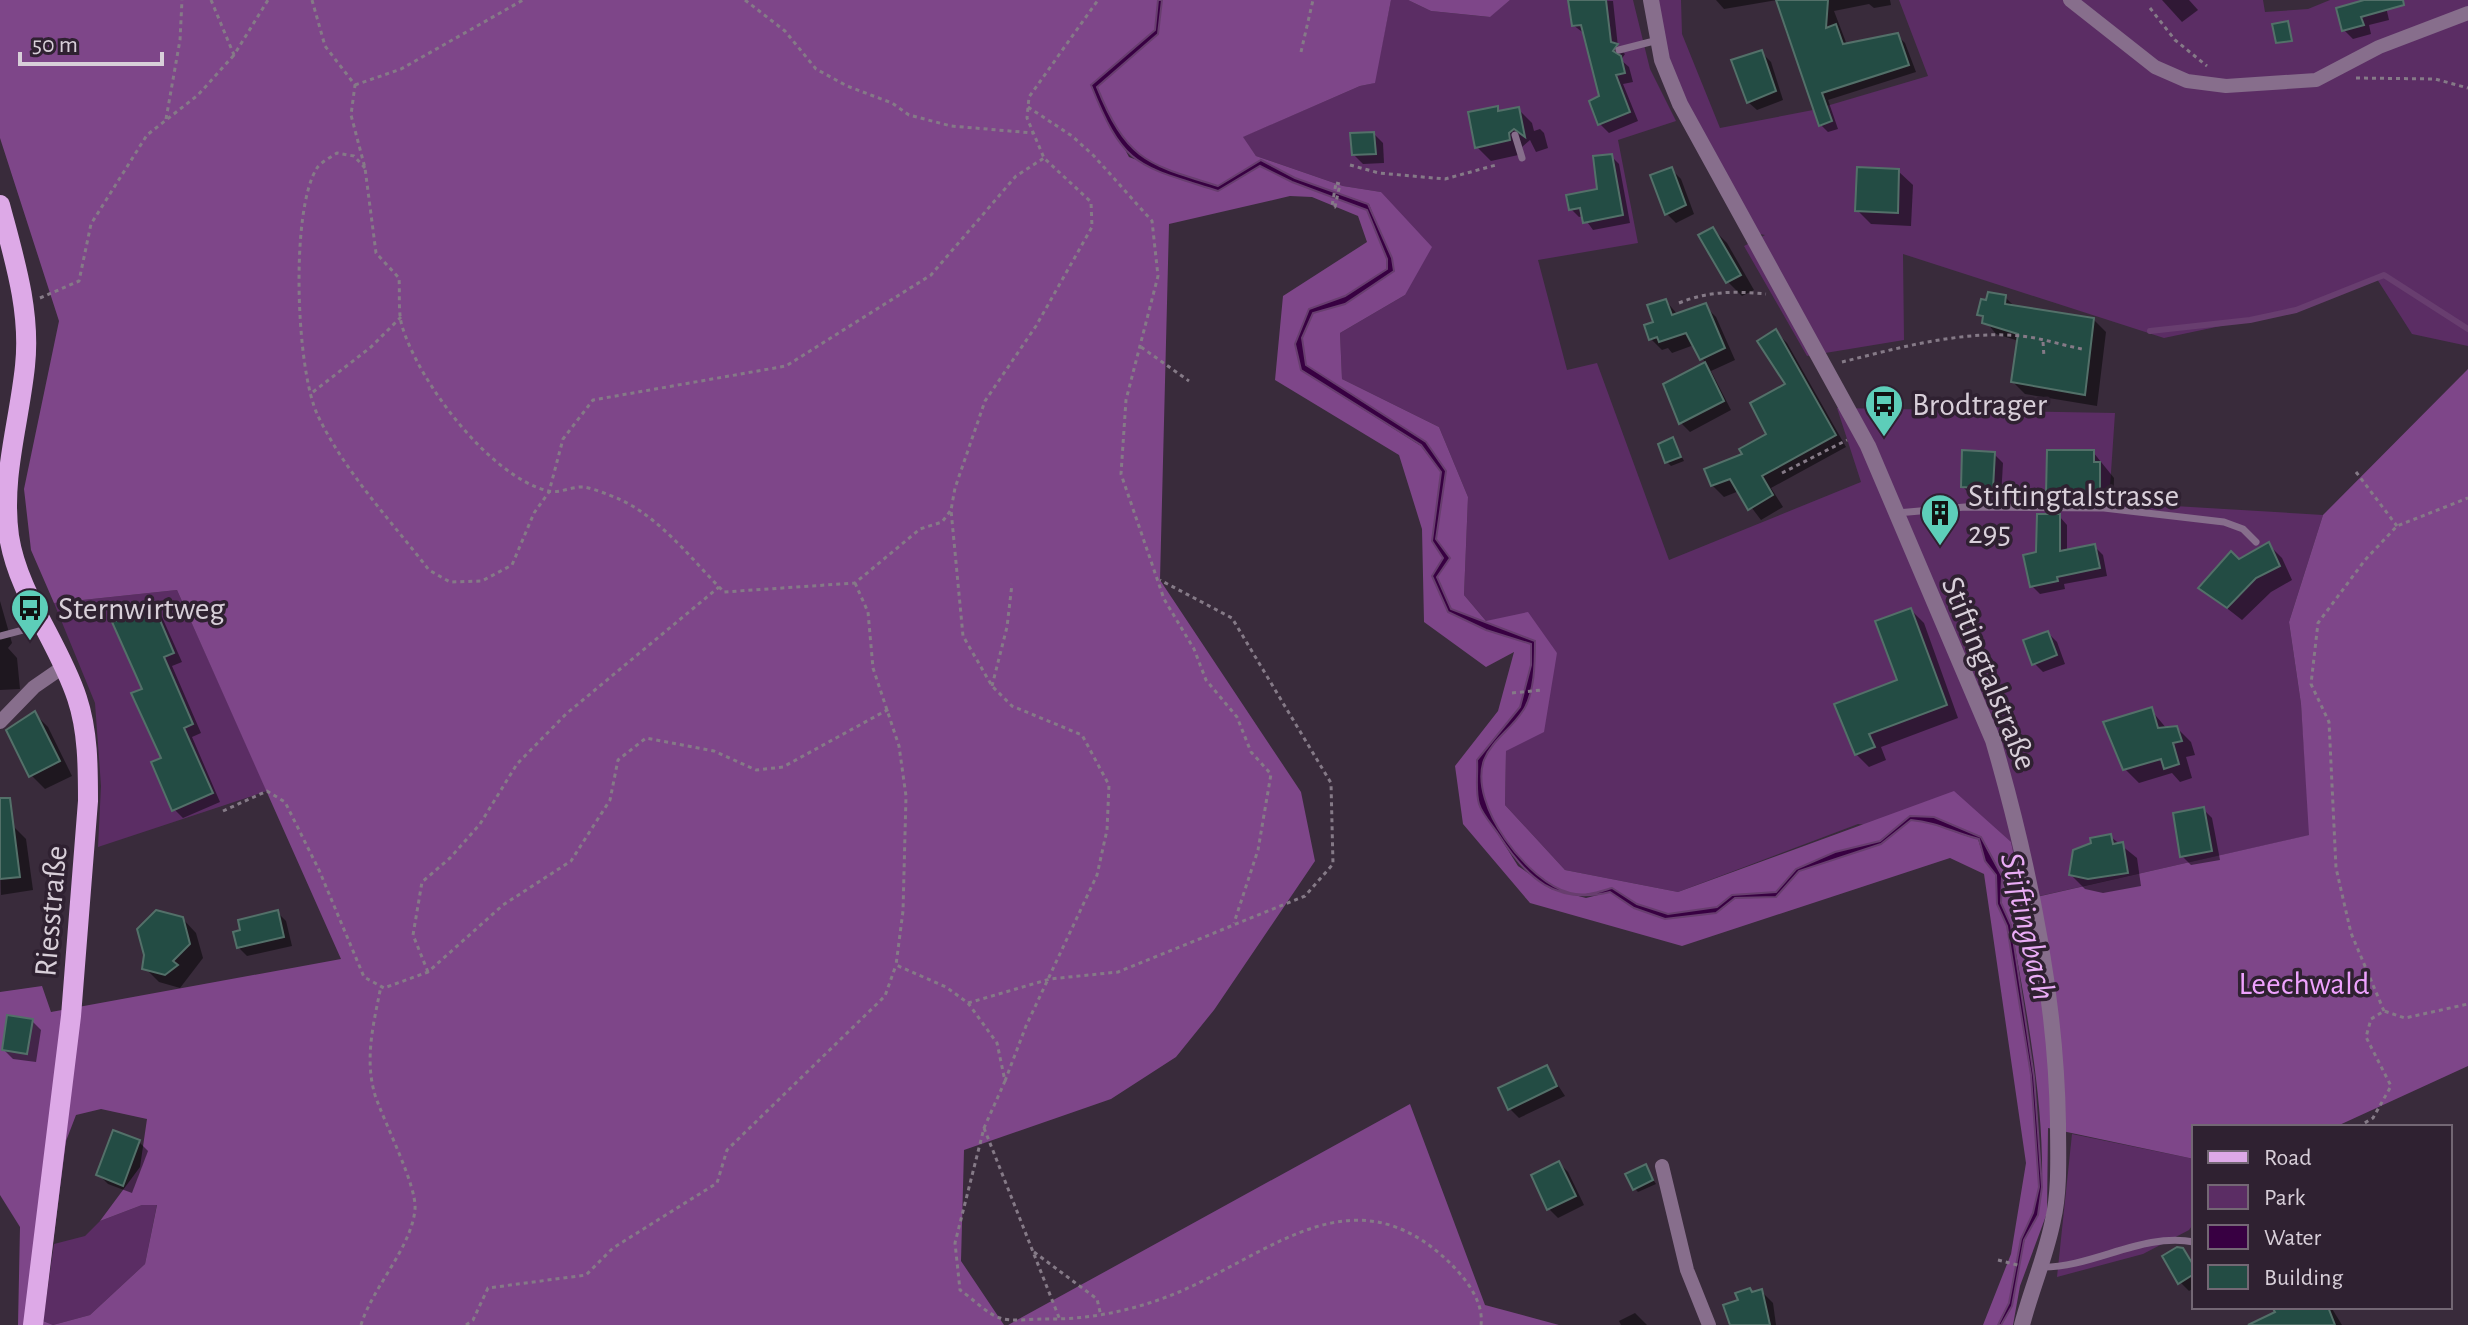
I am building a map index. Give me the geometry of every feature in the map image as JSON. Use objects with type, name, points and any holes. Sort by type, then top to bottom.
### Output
[{"type":"main road","name":"Riesstraße","points":[[0,205],[8,264],[24,305],[25,366],[10,454],[4,514],[20,575],[63,667],[83,722],[88,801],[71,1016],[33,1325]]},
{"type":"street","name":"Stiftingtalstraße","points":[[1651,0],[1662,60],[1692,130],[1826,366],[1861,434],[1993,740],[2008,791],[2037,932],[2055,1052],[2058,1148],[2054,1218],[2032,1266],[2022,1325]]},
{"type":"street","points":[[2070,0],[2155,67],[2187,81],[2226,86],[2316,80],[2379,47],[2468,13]]},
{"type":"street","points":[[0,722],[34,687],[63,667]]},
{"type":"street","points":[[1662,1166],[1687,1270],[1709,1325]]},
{"type":"lane","points":[[1619,50],[1658,40]]},
{"type":"lane","points":[[1515,135],[1522,158]]},
{"type":"lane","points":[[1894,514],[1934,507],[2104,508],[2224,522],[2243,529],[2256,542]]},
{"type":"lane","points":[[0,636],[44,625]]},
{"type":"lane","points":[[2032,1266],[2067,1267],[2174,1238],[2192,1242]]},
{"type":"path","points":[[166,120],[180,40],[182,0]]},
{"type":"path","points":[[211,0],[234,55]]},
{"type":"path","points":[[24,305],[79,281],[91,224],[147,135],[198,95],[234,55],[268,0]]},
{"type":"path","points":[[312,0],[325,46],[355,85],[351,115],[365,168],[376,253],[399,278],[401,317],[409,342],[429,382],[456,419],[501,467],[549,492],[583,487],[621,500],[664,530],[724,592],[855,583],[920,529],[942,522],[951,510]]},
{"type":"path","points":[[355,85],[401,69],[523,0]]},
{"type":"path","points":[[745,0],[785,31],[816,69],[847,86],[892,103],[909,115],[951,126],[1033,133]]},
{"type":"path","points":[[1098,0],[1029,97],[1027,118],[1044,158],[1091,202],[1092,227],[1036,326],[985,401],[955,488],[951,510],[960,577],[963,636],[992,686],[1012,706],[1082,735],[1109,785],[1107,830],[1097,875],[1026,1026],[984,1128],[955,1243],[960,1290],[1000,1318],[1060,1320],[1101,1316],[1178,1292],[1314,1225],[1372,1220],[1404,1227],[1436,1249],[1463,1275],[1475,1295],[1481,1325]]},
{"type":"path","points":[[1301,52],[1313,0]]},
{"type":"path","points":[[2150,8],[2175,40],[2202,61],[2226,86]]},
{"type":"path","points":[[2316,80],[2435,79],[2468,88]]},
{"type":"path","points":[[1028,107],[1094,156],[1152,221],[1158,276],[1126,400],[1121,474],[1164,599],[1194,649],[1206,680],[1237,717],[1251,752],[1271,774],[1258,850],[1234,923]]},
{"type":"path","points":[[365,168],[354,156],[337,153],[318,167],[307,198],[297,257],[306,370],[316,413],[338,452],[429,570],[450,582],[482,581],[512,565],[534,513],[549,492],[563,439],[593,400],[786,366],[931,275],[1016,176],[1044,158]]},
{"type":"path","points":[[1350,165],[1379,173],[1445,179],[1496,165]]},
{"type":"path","points":[[1336,183],[1340,184],[1335,207],[1332,206],[1336,183]]},
{"type":"path","points":[[1679,303],[1698,295],[1733,291],[1786,296]]},
{"type":"path","points":[[312,393],[371,347],[401,317]]},
{"type":"path","points":[[1826,366],[1932,342],[2021,336],[2082,349]]},
{"type":"path","points":[[2043,342],[2044,357]]},
{"type":"path","points":[[1141,347],[1189,381]]},
{"type":"path","points":[[1782,473],[1861,434]]},
{"type":"path","points":[[2356,472],[2397,526]]},
{"type":"path","points":[[2468,498],[2397,526],[2365,560],[2318,623],[2311,684],[2329,722],[2336,868],[2351,933],[2384,1011],[2405,1018],[2468,1004]]},
{"type":"path","points":[[968,1003],[1050,979],[1118,972],[1305,896],[1333,864],[1331,783],[1232,618],[1160,580]]},
{"type":"path","points":[[466,1325],[473,1320],[488,1288],[586,1275],[613,1248],[717,1183],[727,1150],[885,996],[896,965],[903,911],[906,796],[899,746],[873,668],[868,612],[855,583]]},
{"type":"path","points":[[992,686],[1007,627],[1012,584]]},
{"type":"path","points":[[428,972],[413,935],[422,882],[450,858],[480,824],[517,764],[566,714],[719,587]]},
{"type":"path","points":[[1512,693],[1542,690]]},
{"type":"path","points":[[223,811],[267,791],[285,802],[319,870],[364,977],[381,986],[428,972],[503,905],[571,861],[610,800],[618,760],[646,738],[714,751],[756,770],[783,767],[889,709]]},
{"type":"path","points":[[896,965],[946,987],[968,1003],[997,1043],[1005,1081]]},
{"type":"path","points":[[361,1325],[407,1234],[415,1210],[412,1186],[374,1092],[369,1053],[381,986]]},
{"type":"path","points":[[2361,1125],[2373,1118],[2391,1086],[2366,1037],[2371,1019],[2384,1011]]},
{"type":"path","points":[[984,1128],[1060,1320]]},
{"type":"path","points":[[1032,1251],[1097,1299],[1101,1316]]},
{"type":"path","points":[[1998,1260],[2032,1266]]},
{"type":"green space","points":[[0,0],[1158,0],[1155,30],[1091,85],[1129,157],[1218,191],[1260,166],[1292,182],[1367,210],[1387,259],[1387,269],[1345,296],[1309,309],[1295,344],[1301,370],[1421,446],[1441,472],[1432,541],[1444,558],[1432,576],[1448,612],[1486,630],[1531,644],[1531,665],[1520,707],[1477,760],[1479,804],[1518,866],[1551,889],[1586,898],[1610,892],[1634,908],[1665,919],[1716,913],[1734,898],[1776,897],[1799,871],[1881,844],[1911,820],[1978,839],[1985,861],[1996,875],[1997,904],[2007,926],[2031,1075],[2039,1187],[2033,1213],[2021,1239],[2009,1304],[1998,1325],[1983,1325],[2011,1254],[2026,1163],[1984,874],[1950,858],[1682,946],[1530,903],[1463,824],[1455,766],[1498,711],[1514,652],[1486,667],[1424,622],[1422,529],[1399,455],[1275,380],[1283,296],[1367,242],[1358,216],[1312,197],[1290,196],[1169,224],[1160,580],[1301,792],[1315,861],[1214,1010],[1176,1057],[1111,1099],[964,1150],[961,1261],[1004,1325],[53,1325],[18,1325],[20,1227],[0,1195],[0,992],[42,986],[51,1012],[341,959],[177,590],[54,603],[31,550],[24,489],[59,321],[0,138]],"holes":[[[101,1109],[147,1119],[140,1167],[100,1221],[142,1205],[157,1205],[145,1264],[90,1315],[53,1325],[43,1321],[66,1141],[76,1115]]]},
{"type":"green space","name":"Leechwald","points":[[1162,0],[1391,0],[1375,83],[1360,86],[1243,137],[1256,156],[1343,186],[1381,192],[1432,247],[1405,295],[1340,333],[1342,379],[1439,427],[1468,497],[1464,595],[1486,621],[1528,612],[1557,653],[1544,732],[1506,751],[1505,805],[1565,870],[1678,892],[1954,791],[2011,842],[2023,900],[2309,835],[2301,704],[2289,622],[2323,515],[2468,369],[2468,1066],[2339,1125],[2192,1125],[2192,1159],[2048,1128],[2047,1213],[2020,1286],[2013,1325],[2001,1325],[2013,1295],[2026,1236],[2039,1202],[2042,1154],[2033,1058],[2012,931],[2001,903],[2002,878],[1985,844],[1978,836],[1960,828],[1910,816],[1880,841],[1835,852],[1797,869],[1776,893],[1732,895],[1717,907],[1668,914],[1637,904],[1612,888],[1586,894],[1570,893],[1536,874],[1505,839],[1493,819],[1481,778],[1487,753],[1525,706],[1535,641],[1451,609],[1437,576],[1450,558],[1436,539],[1446,471],[1426,442],[1306,365],[1302,338],[1313,313],[1345,304],[1394,271],[1369,204],[1295,178],[1261,160],[1219,186],[1156,165],[1142,156],[1119,131],[1097,87],[1158,34]]},
{"type":"green space","points":[[1391,0],[1408,0],[1431,11],[1489,17],[1510,0],[1633,0],[1650,69],[1676,121],[1618,140],[1638,243],[1538,260],[1567,370],[1597,363],[1669,560],[1861,482],[1837,408],[2115,413],[2109,502],[2323,515],[2289,622],[2301,704],[2310,835],[2022,900],[2011,842],[1858,824],[1678,892],[1565,870],[1505,805],[1506,751],[1557,653],[1486,621],[1464,595],[1468,497],[1439,427],[1342,379],[1340,333],[1405,295],[1381,192],[1343,186],[1256,156],[1242,137],[1360,86],[1374,83]]},
{"type":"green space","points":[[1408,0],[1510,0],[1490,17],[1431,11]]},
{"type":"green space","points":[[1651,0],[1681,0],[1682,34],[1720,128],[1813,110],[1928,76],[1899,0],[2263,0],[2265,12],[2308,9],[2330,0],[2468,0],[2468,346],[2412,334],[2377,279],[2296,310],[2164,338],[1903,254],[1904,340],[1807,356],[1744,246],[1765,235],[1754,233],[1692,130]]},
{"type":"green space","points":[[177,590],[267,791],[98,847],[101,786],[95,703],[54,603]]},
{"type":"green space","points":[[1410,1104],[1485,1305],[1559,1325],[1008,1325]]},
{"type":"green space","points":[[2072,1134],[2192,1159],[2192,1226],[2189,1230],[2143,1254],[2057,1277]]},
{"type":"green space","points":[[157,1204],[145,1264],[90,1315],[53,1325],[43,1321],[54,1244],[85,1236],[100,1221],[142,1205]]},
{"type":"water","name":"Stiftingbach","points":[[1158,0],[1162,0],[1158,34],[1097,87],[1108,112],[1130,145],[1156,165],[1218,186],[1261,160],[1295,178],[1368,204],[1392,258],[1394,271],[1345,304],[1313,313],[1302,338],[1306,365],[1426,442],[1446,471],[1436,539],[1450,558],[1437,577],[1451,609],[1535,641],[1530,697],[1518,718],[1487,753],[1481,778],[1493,819],[1520,858],[1554,886],[1570,893],[1586,894],[1612,888],[1637,904],[1668,914],[1717,907],[1732,895],[1776,892],[1796,869],[1835,852],[1880,841],[1910,816],[1934,817],[1981,837],[2002,876],[2001,903],[2011,925],[2034,1077],[2042,1187],[2038,1215],[2024,1240],[2012,1306],[2001,1325],[1998,1325],[2009,1303],[2021,1239],[2033,1213],[2039,1187],[2031,1075],[2007,926],[1997,904],[1996,875],[1985,861],[1979,839],[1911,820],[1881,844],[1799,871],[1776,897],[1735,898],[1716,913],[1665,919],[1634,908],[1610,892],[1591,895],[1574,895],[1545,885],[1532,876],[1485,816],[1477,793],[1477,760],[1520,707],[1531,665],[1531,644],[1486,630],[1448,612],[1432,576],[1443,558],[1432,541],[1441,472],[1421,445],[1301,370],[1295,344],[1309,309],[1345,296],[1387,269],[1387,259],[1367,210],[1292,182],[1260,166],[1218,191],[1151,168],[1124,148],[1113,133],[1091,85],[1155,30]]},
{"type":"building","points":[[1568,0],[1606,0],[1611,42],[1618,44],[1613,51],[1621,56],[1625,73],[1616,75],[1630,112],[1598,125],[1589,101],[1599,96],[1581,25],[1572,26]]},
{"type":"building","points":[[1776,0],[1828,0],[1826,28],[1836,24],[1843,44],[1898,33],[1909,65],[1822,93],[1832,121],[1819,126]]},
{"type":"building","points":[[2364,0],[2403,0],[2404,5],[2361,17],[2364,25],[2342,31],[2336,8]]},
{"type":"building","points":[[2288,21],[2292,41],[2276,43],[2272,24]]},
{"type":"building","points":[[1762,50],[1776,91],[1747,103],[1731,60]]},
{"type":"building","points":[[1498,106],[1498,111],[1519,107],[1525,137],[1514,129],[1509,133],[1510,140],[1475,148],[1468,112]]},
{"type":"building","points":[[1374,132],[1376,154],[1352,155],[1350,133]]},
{"type":"building","points":[[1612,154],[1623,215],[1583,223],[1580,208],[1569,210],[1566,195],[1597,189],[1593,156]]},
{"type":"building","points":[[1672,167],[1686,205],[1665,215],[1650,175]]},
{"type":"building","points":[[1857,167],[1899,169],[1898,213],[1855,211]]},
{"type":"building","points":[[1713,227],[1741,275],[1726,283],[1698,235]]},
{"type":"building","points":[[1988,292],[2006,295],[2005,304],[2094,318],[2085,395],[2011,382],[2018,334],[1982,323],[1983,316],[1977,315],[1981,299],[1986,300]]},
{"type":"building","points":[[1666,299],[1672,315],[1706,303],[1725,348],[1700,360],[1686,333],[1659,342],[1657,337],[1649,340],[1644,325],[1653,322],[1647,305]]},
{"type":"building","points":[[1776,329],[1836,435],[1762,476],[1773,495],[1748,510],[1730,479],[1711,486],[1704,469],[1742,454],[1739,449],[1766,434],[1750,403],[1785,384],[1757,341]]},
{"type":"building","points":[[1705,362],[1724,401],[1679,424],[1663,384]]},
{"type":"building","points":[[1673,437],[1681,457],[1665,463],[1658,444]]},
{"type":"building","points":[[1962,450],[1995,452],[1993,489],[1961,487]]},
{"type":"building","points":[[2047,450],[2094,450],[2094,462],[2100,462],[2100,494],[2046,494]]},
{"type":"building","points":[[2037,514],[2060,514],[2060,551],[2095,544],[2100,568],[2057,577],[2058,581],[2030,587],[2023,555],[2036,552]]},
{"type":"building","points":[[2269,542],[2280,566],[2256,578],[2227,608],[2198,588],[2231,551],[2239,559]]},
{"type":"building","points":[[154,606],[174,653],[164,657],[193,724],[184,728],[213,793],[172,811],[151,762],[161,758],[131,693],[142,689],[112,622]]},
{"type":"building","points":[[1911,608],[1947,705],[1869,734],[1875,747],[1855,755],[1834,704],[1897,680],[1875,621]]},
{"type":"building","points":[[2048,631],[2057,655],[2032,665],[2023,640]]},
{"type":"building","points":[[2152,707],[2158,728],[2177,726],[2182,741],[2173,743],[2179,764],[2164,769],[2161,759],[2123,770],[2103,722]]},
{"type":"building","points":[[35,711],[60,761],[29,777],[6,730]]},
{"type":"building","points":[[0,798],[10,798],[20,877],[0,879]]},
{"type":"building","points":[[2204,807],[2212,851],[2180,857],[2173,813]]},
{"type":"building","points":[[2111,834],[2113,844],[2123,842],[2128,873],[2088,879],[2069,875],[2073,850],[2091,843],[2090,838]]},
{"type":"building","points":[[156,910],[183,917],[190,944],[173,961],[178,965],[165,975],[142,969],[144,955],[137,929]]},
{"type":"building","points":[[278,910],[284,937],[237,948],[233,932],[240,930],[238,920]]},
{"type":"building","points":[[7,1015],[33,1019],[27,1054],[2,1050]]},
{"type":"building","points":[[1547,1065],[1557,1086],[1508,1110],[1498,1088]]},
{"type":"building","points":[[113,1130],[140,1140],[123,1186],[96,1175]]},
{"type":"building","points":[[1559,1161],[1576,1196],[1547,1210],[1531,1175]]},
{"type":"building","points":[[1646,1164],[1653,1180],[1633,1190],[1625,1174]]},
{"type":"building","points":[[2177,1247],[2183,1248],[2192,1263],[2192,1275],[2178,1284],[2162,1256]]},
{"type":"building","points":[[1750,1288],[1752,1292],[1762,1289],[1770,1325],[1730,1325],[1723,1305],[1738,1300],[1735,1293]]},
{"type":"building","points":[[2273,1309],[2329,1309],[2335,1325],[2248,1325],[2275,1312]]},
{"type":"waterway","points":[[2150,331],[2250,320],[2296,310],[2384,275],[2468,329]]},
{"type":"place","name":"Brodtrager","points":[[1884,438]]},
{"type":"place","name":"Stiftingtalstrasse 295","points":[[1940,547]]},
{"type":"place","name":"Sternwirtweg","points":[[30,642]]}]
